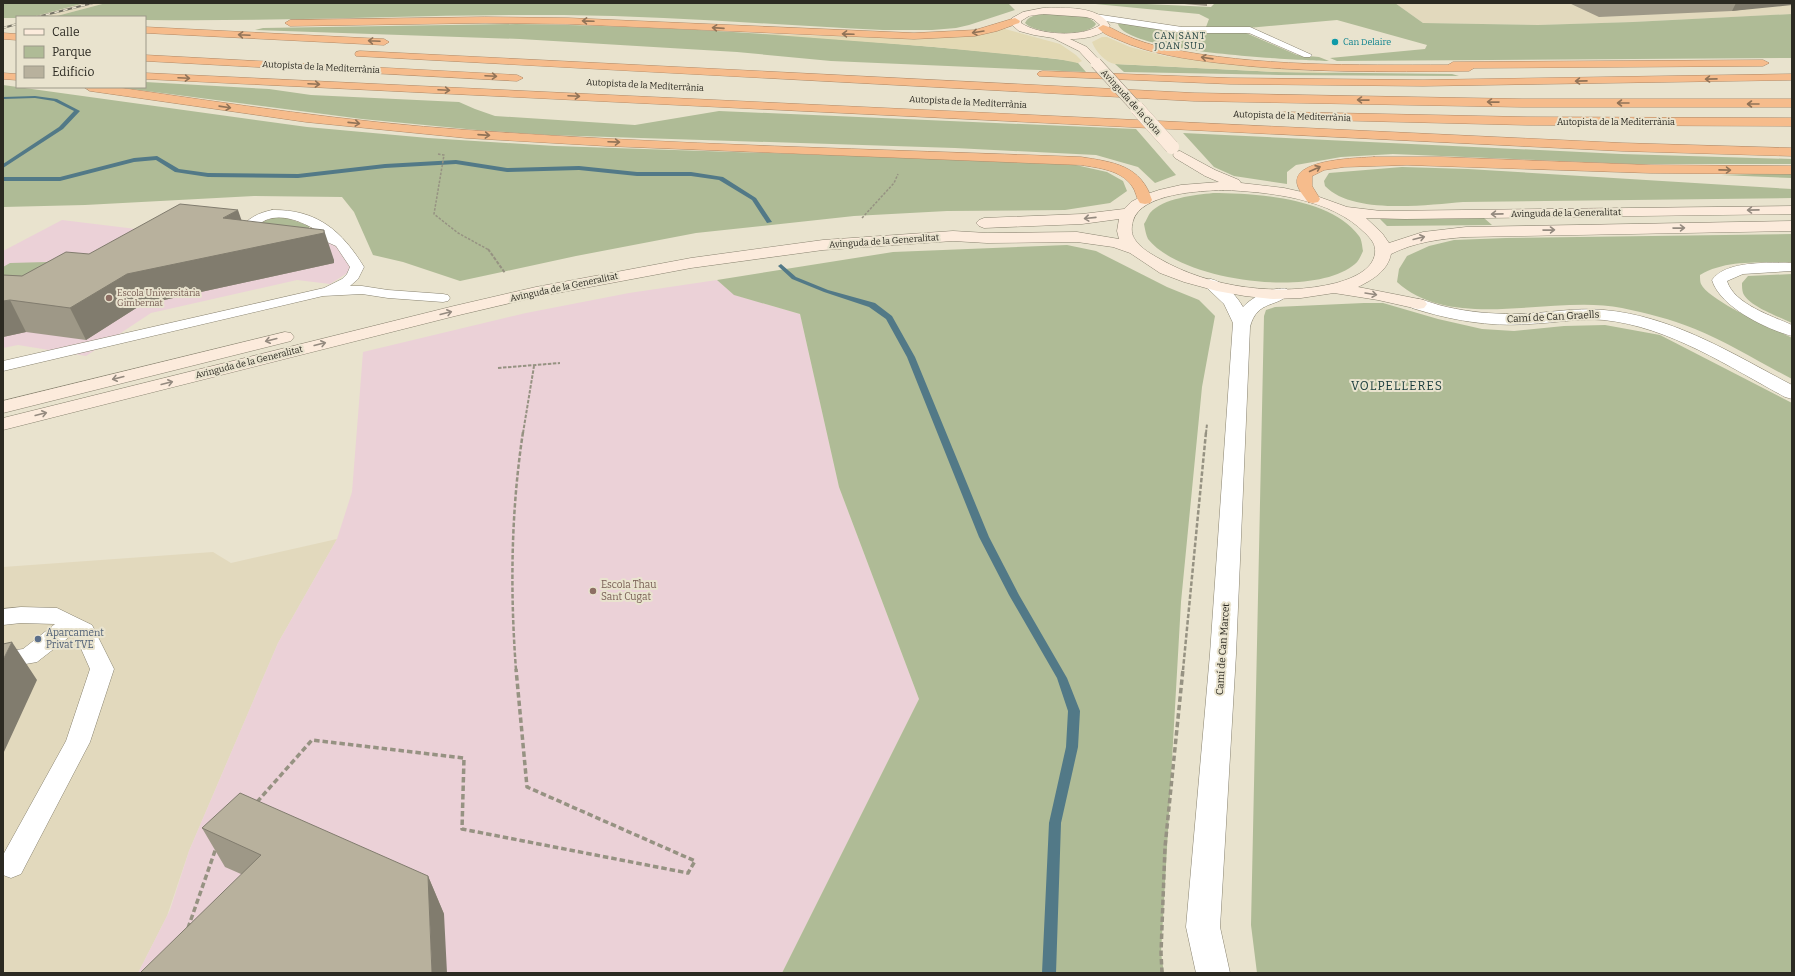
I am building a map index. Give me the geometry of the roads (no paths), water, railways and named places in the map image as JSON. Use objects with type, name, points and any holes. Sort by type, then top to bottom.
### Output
[{"type":"highway","points":[[282,24],[568,20],[820,33],[921,36],[975,33],[993,29],[1015,21]]},
{"type":"highway","points":[[146,25],[244,24]]},
{"type":"highway","points":[[1104,26],[1123,40],[1153,49],[1246,62],[1334,68],[1792,68]]},
{"type":"highway","points":[[146,30],[395,42]]},
{"type":"highway","points":[[3,36],[16,37]]},
{"type":"highway","name":"Autopista de la Mediterrània","points":[[345,53],[1194,96],[1522,103],[1792,103]]},
{"type":"highway","points":[[415,57],[682,65],[1240,87],[1561,92],[1792,92]]},
{"type":"highway","name":"Autopista de la Mediterrània","points":[[146,58],[532,79]]},
{"type":"highway","points":[[1246,62],[1325,65],[1776,63]]},
{"type":"highway","points":[[3,66],[16,67]]},
{"type":"highway","points":[[1029,74],[1370,83],[1508,83],[1792,77]]},
{"type":"highway","points":[[3,76],[16,77]]},
{"type":"highway","points":[[146,76],[1614,147],[1792,152]]},
{"type":"highway","points":[[97,88],[313,118],[466,134],[599,142],[1081,160],[1108,166],[1129,174],[1141,185],[1145,200]]},
{"type":"highway","points":[[1120,110],[1158,111]]},
{"type":"highway","name":"Autopista de la Mediterrània","points":[[1272,116],[1616,123],[1792,122]]},
{"type":"highway","points":[[1293,116],[1503,127],[1792,134]]},
{"type":"highway","points":[[1420,161],[1593,173],[1792,183]]},
{"type":"highway","points":[[1313,199],[1303,182],[1307,173],[1321,166],[1368,162],[1420,161],[1652,169],[1792,170]]},
{"type":"street","points":[[1029,14],[1033,9],[1032,3]]},
{"type":"street","points":[[1038,3],[1095,17],[1103,20],[1104,26],[1090,33],[1072,36],[1052,35],[1018,27],[1015,21],[1020,16],[1029,14],[1066,11]]},
{"type":"street","points":[[1083,48],[1085,40],[1090,33]]},
{"type":"street","name":"Avinguda de la Clota","points":[[1052,35],[1083,48],[1176,151],[1190,175],[1190,183],[1188,188]]},
{"type":"street","name":"Avinguda de la Clota","points":[[1176,151],[1210,173],[1245,187]]},
{"type":"street","points":[[1223,186],[1245,187],[1276,190],[1313,199],[1341,210],[1362,222],[1374,232],[1381,242],[1383,252],[1382,259],[1376,269],[1362,279],[1333,288],[1303,292],[1281,293],[1250,291],[1211,284],[1173,272],[1149,260],[1136,250],[1126,238],[1124,221],[1128,213],[1145,200],[1161,194],[1188,188],[1223,186]]},
{"type":"street","name":"Avinguda de la Generalitat","points":[[1341,210],[1405,216],[1792,210]]},
{"type":"street","name":"Avinguda de la Generalitat","points":[[362,318],[444,298],[641,258],[792,236],[923,225],[1082,219],[1128,213]]},
{"type":"street","name":"Avinguda de la Generalitat","points":[[1383,252],[1396,245],[1411,240],[1445,233],[1792,226]]},
{"type":"street","name":"Avinguda de la Generalitat","points":[[3,424],[454,311],[536,292],[691,263],[823,246],[953,236],[987,238],[1077,237],[1116,243],[1136,250]]},
{"type":"street","points":[[1376,269],[1398,292],[1418,304]]},
{"type":"street","name":"Camí de Can Marcet","points":[[1211,284],[1231,301],[1242,323]]},
{"type":"street","points":[[1333,288],[1378,295],[1418,304]]},
{"type":"street","name":"Camí de Can Marcet","points":[[1213,973],[1203,927],[1223,654],[1242,323],[1252,306],[1281,293]]},
{"type":"street","name":"Camí de Can Graells","points":[[1418,304],[1452,315],[1487,319],[1528,319],[1588,314],[1607,315],[1647,323],[1665,328],[1692,341],[1792,393]]},
{"type":"street","name":"Avinguda de la Generalitat","points":[[3,407],[301,333]]},
{"type":"lane","points":[[1095,17],[1182,30],[1250,30],[1307,55]]},
{"type":"lane","points":[[1104,26],[1114,21],[1130,22]]},
{"type":"lane","points":[[272,233],[252,233],[246,230],[251,223],[259,218],[271,214],[287,213],[303,217],[335,236],[357,267],[355,274],[348,281],[323,292]]},
{"type":"lane","points":[[286,233],[321,234],[340,243]]},
{"type":"lane","points":[[1792,267],[1741,270],[1722,276],[1719,280],[1720,286],[1730,298],[1755,313],[1792,331]]},
{"type":"lane","points":[[3,366],[323,292],[362,290],[388,294],[444,298]]},
{"type":"lane","points":[[3,617],[21,615],[57,616],[72,623],[84,630],[102,669],[78,742],[11,866]]},
{"type":"lane","points":[[3,660],[29,656],[72,623]]},
{"type":"waterway","points":[[3,98],[35,97],[55,100],[77,111],[61,128],[3,166]]},
{"type":"waterway","points":[[3,179],[60,179],[134,160],[157,158],[177,171],[208,175],[298,176],[385,166],[456,162],[507,170],[579,168],[637,174],[691,174],[721,178],[754,199],[769,222]]},
{"type":"waterway","points":[[781,266],[794,278],[826,291],[872,305],[889,318],[911,357],[984,537],[1014,595],[1062,678],[1074,711],[1072,747],[1055,823],[1049,973]]},
{"type":"railway","points":[[41,16],[93,3]]},
{"type":"railway","points":[[3,28],[16,24]]},
{"type":"place","name":"Can Delaire","points":[[1335,42]]},
{"type":"place","name":"Escola Universitària Gimbernat","points":[[109,298]]},
{"type":"place","name":"Escola Thau Sant Cugat","points":[[593,591]]},
{"type":"place","name":"Aparcament Privat TVE","points":[[38,639]]},
{"type":"district","name":"CAN SANT JOAN SUD","points":[[1180,42]]},
{"type":"district","name":"VOLPELLERES","points":[[1397,386]]}]
